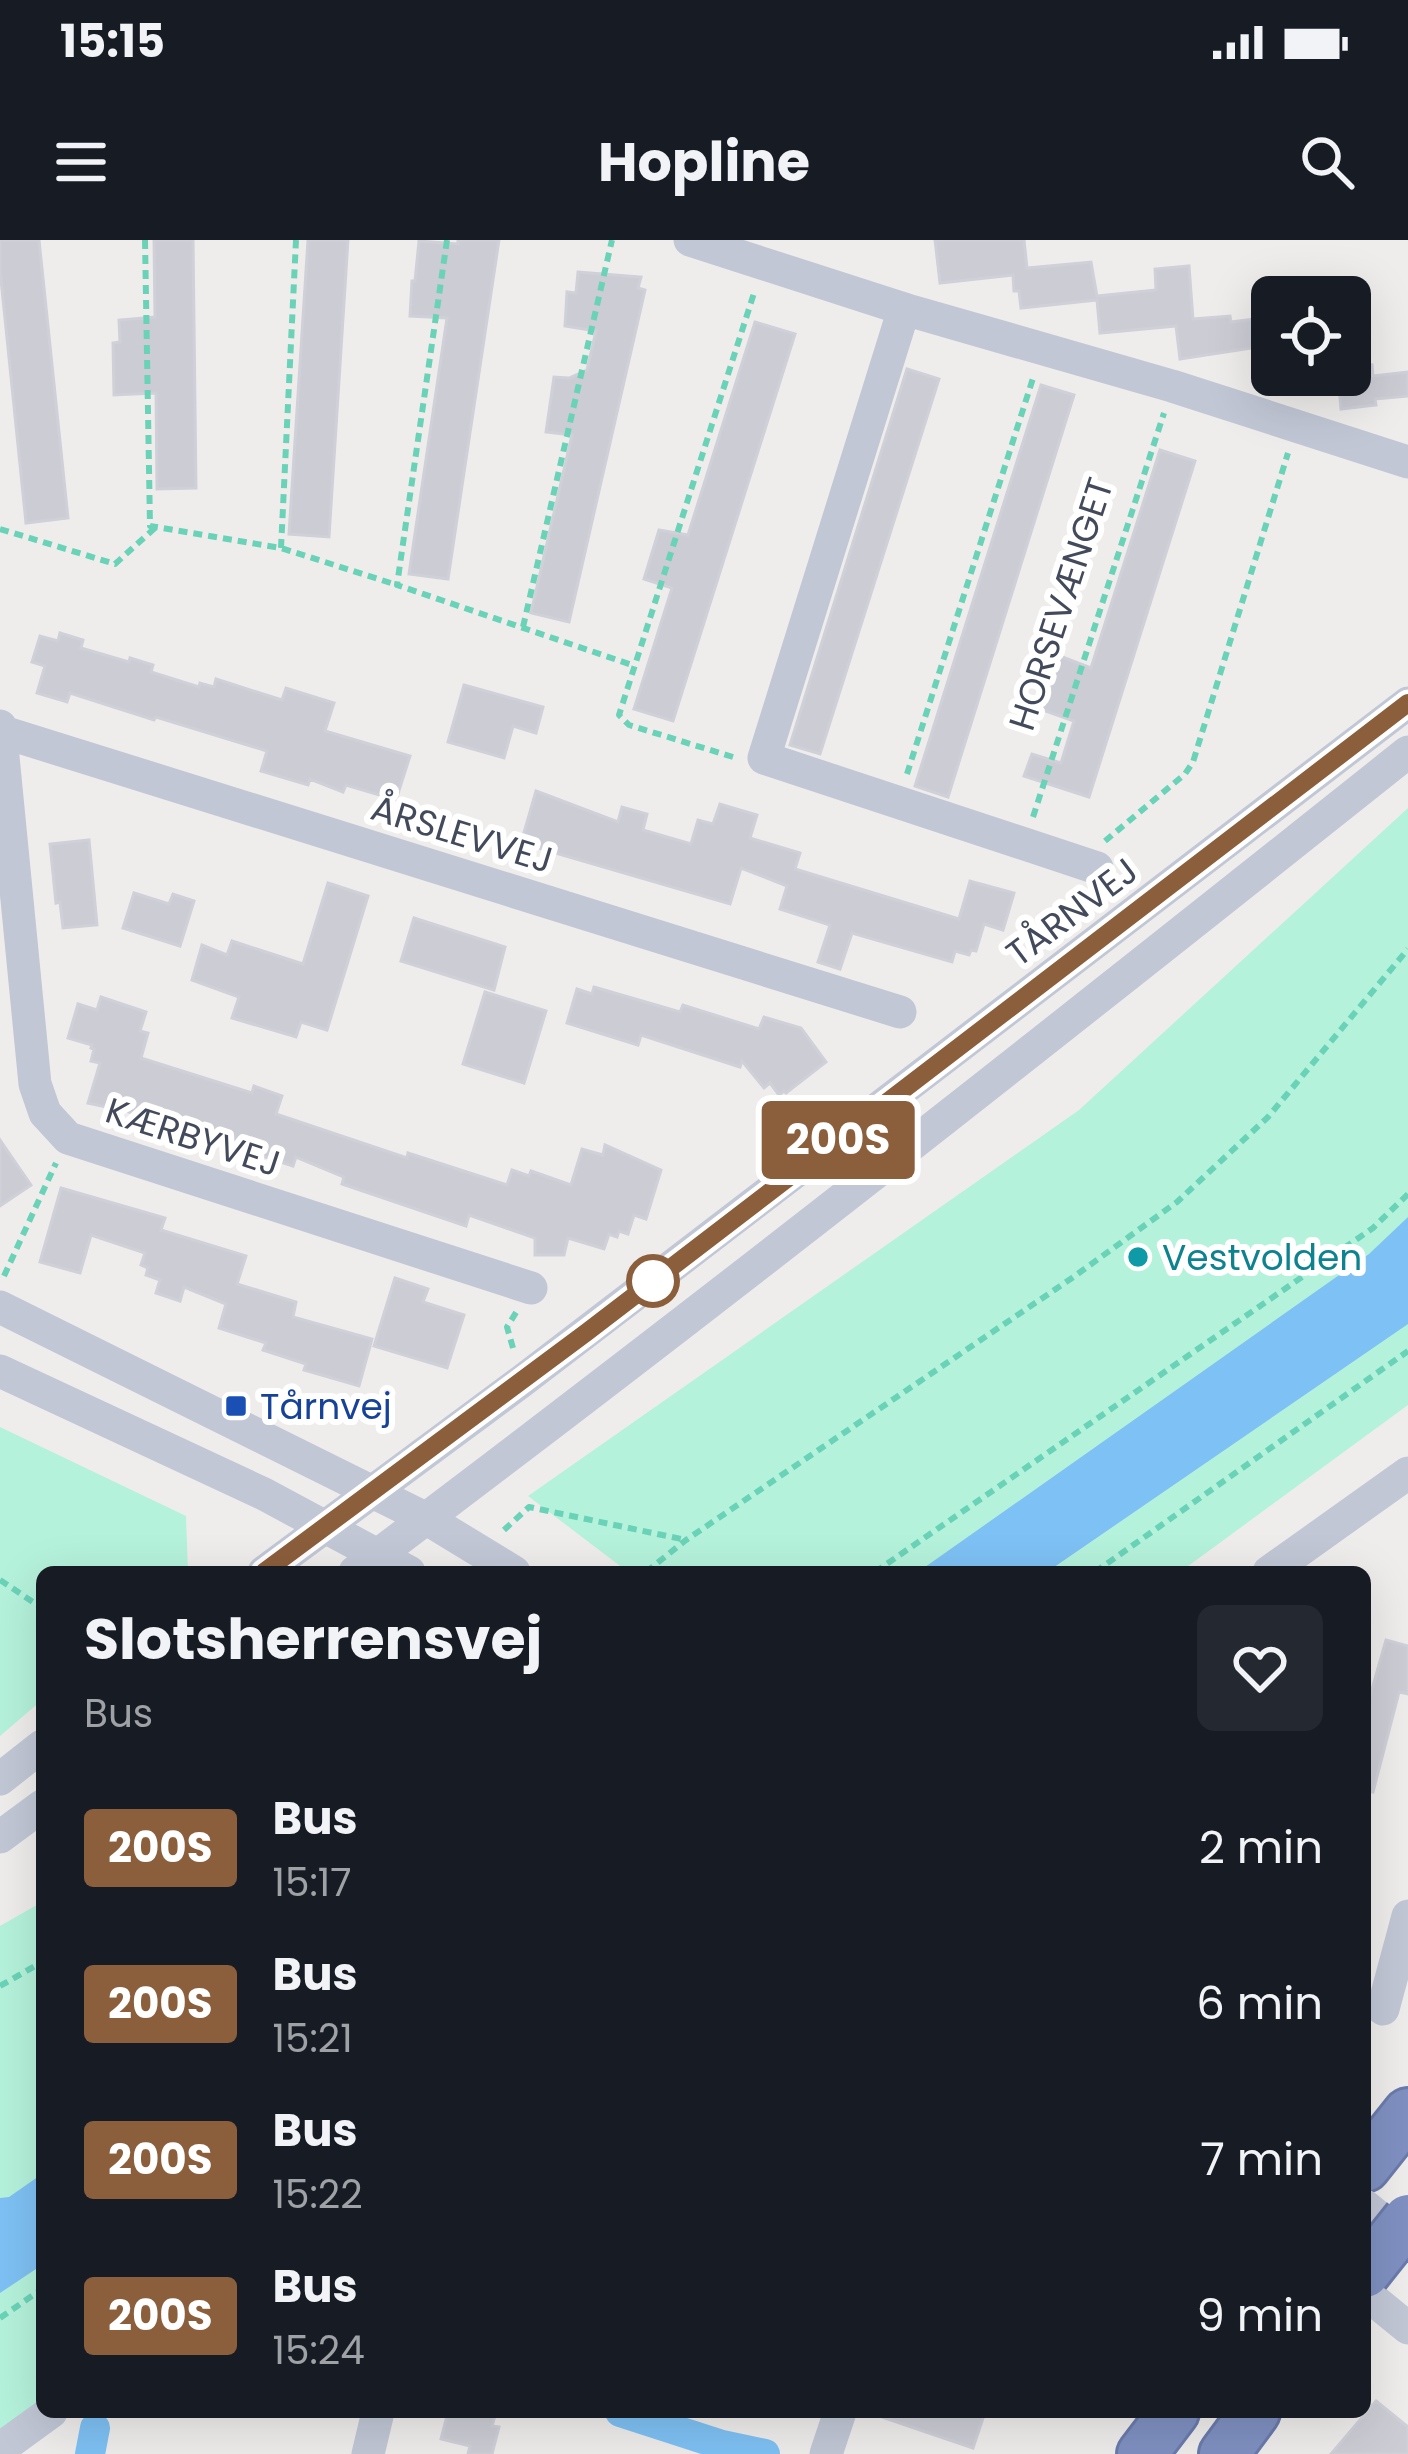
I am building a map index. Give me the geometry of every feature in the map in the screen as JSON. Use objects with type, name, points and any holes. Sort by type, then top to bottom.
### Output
[{"type":"highway","points":[[1371,2160],[1408,2113]]},
{"type":"highway","points":[[1371,2265],[1408,2219]]},
{"type":"highway","points":[[1142,2454],[1169,2418]]},
{"type":"highway","points":[[1224,2454],[1251,2418]]},
{"type":"street","points":[[690,240],[1408,462]]},
{"type":"street","points":[[904,309],[764,758],[1088,865]]},
{"type":"street","name":"TÅRNVEJ","points":[[272,1566],[522,1382],[1408,703]]},
{"type":"street","name":"ÅRSLEVVEJ","points":[[0,730],[900,1012]]},
{"type":"street","name":"KÆRBYVEJ","points":[[0,730],[34,1084],[45,1113],[68,1138],[532,1288]]},
{"type":"street","points":[[0,1371],[264,1494],[322,1526],[366,1564],[959,1108],[1408,752]]},
{"type":"street","points":[[0,1307],[427,1519],[505,1566]]},
{"type":"street","points":[[1277,1566],[1408,1473]]},
{"type":"street","points":[[0,1779],[36,1751]]},
{"type":"street","points":[[0,1837],[36,1810]]},
{"type":"street","points":[[1382,2009],[1408,1916]]},
{"type":"street","points":[[1371,2211],[1408,2241]]},
{"type":"street","points":[[1371,2298],[1408,2328]]},
{"type":"street","points":[[0,2449],[43,2418]]},
{"type":"street","points":[[368,2454],[377,2418]]},
{"type":"street","points":[[826,2454],[838,2418]]},
{"type":"path","points":[[145,240],[150,526],[281,548],[635,666]]},
{"type":"path","points":[[281,548],[296,240]]},
{"type":"path","points":[[397,585],[447,240]]},
{"type":"path","points":[[523,627],[612,240]]},
{"type":"path","points":[[763,263],[620,715],[629,725],[757,764],[764,758]]},
{"type":"path","points":[[898,803],[1042,349]]},
{"type":"path","name":"HORSEVÆNGET","points":[[1024,845],[1172,386]]},
{"type":"path","points":[[1088,865],[1185,775],[1193,762],[1296,426]]},
{"type":"path","points":[[0,529],[115,564],[156,527]]},
{"type":"path","points":[[654,1566],[1177,1202],[1268,1117],[1408,949]]},
{"type":"path","points":[[0,1285],[68,1138]]},
{"type":"path","points":[[884,1566],[1373,1228],[1408,1194]]},
{"type":"path","points":[[522,1382],[507,1327],[532,1288]]},
{"type":"path","points":[[1103,1566],[1408,1351]]},
{"type":"path","points":[[481,1551],[529,1507],[686,1540]]},
{"type":"path","points":[[0,1580],[36,1604]]},
{"type":"path","points":[[0,1986],[36,1965]]},
{"type":"path","points":[[0,2318],[36,2293]]},
{"type":"green space","name":"Vestvolden","points":[[1408,808],[1408,1405],[1188,1566],[620,1566],[528,1496],[1079,1110]]},
{"type":"green space","points":[[0,1427],[186,1516],[188,1566],[36,1566],[36,1705],[0,1736]]},
{"type":"green space","points":[[36,1905],[36,2412],[0,2439],[0,1926]]},
{"type":"water","points":[[1408,1217],[1408,1324],[1056,1566],[927,1566],[1369,1254]]},
{"type":"water","points":[[36,2178],[36,2269],[0,2293],[0,2198]]},
{"type":"building","points":[[0,240],[39,240],[68,518],[26,523]]},
{"type":"building","points":[[154,240],[193,240],[196,488],[157,489],[156,393],[114,395],[113,343],[120,342],[119,320],[155,317]]},
{"type":"building","points":[[308,240],[348,240],[329,537],[289,534]]},
{"type":"building","points":[[458,240],[499,240],[448,579],[409,574],[447,318],[410,316],[419,241],[458,244]]},
{"type":"building","points":[[935,240],[1024,240],[1027,268],[1091,262],[1097,296],[1156,290],[1155,269],[1189,266],[1193,319],[1251,320],[1251,348],[1180,359],[1176,326],[1100,333],[1097,300],[1021,308],[1013,275],[940,283]]},
{"type":"building","points":[[578,272],[641,277],[638,288],[645,290],[569,622],[531,613],[572,435],[546,432],[554,377],[569,378],[587,370],[596,331],[565,326],[567,292],[576,293]]},
{"type":"building","points":[[755,322],[795,334],[673,721],[634,709],[672,588],[644,579],[659,530],[688,535]]},
{"type":"building","points":[[1371,365],[1373,376],[1408,372],[1408,396],[1341,409],[1340,396],[1371,396]]},
{"type":"building","points":[[907,369],[939,379],[820,754],[790,745]]},
{"type":"building","points":[[1041,385],[1074,395],[948,797],[915,786]]},
{"type":"building","points":[[1160,450],[1195,461],[1089,797],[1024,776],[1032,754],[1061,763],[1074,721],[1043,710],[1060,656],[1091,668]]},
{"type":"building","points":[[60,633],[83,640],[81,648],[153,665],[151,672],[199,687],[200,683],[214,687],[216,679],[282,700],[286,688],[334,703],[325,731],[410,756],[396,800],[346,785],[343,792],[310,779],[308,785],[261,771],[267,751],[156,717],[70,693],[67,702],[37,693],[45,666],[32,662],[40,636],[58,641]]},
{"type":"building","points":[[464,685],[543,707],[536,733],[513,726],[504,758],[448,742]]},
{"type":"building","points":[[536,791],[618,822],[622,807],[647,814],[643,830],[691,844],[698,820],[713,824],[720,804],[757,815],[750,838],[800,853],[795,869],[959,919],[970,881],[1014,893],[1003,930],[984,924],[976,951],[969,955],[955,951],[952,962],[852,933],[840,969],[818,962],[830,925],[780,909],[787,886],[741,868],[730,904],[521,843]]},
{"type":"building","points":[[89,840],[97,925],[63,928],[50,844]]},
{"type":"building","points":[[328,883],[368,896],[327,1030],[301,1022],[296,1037],[232,1018],[239,997],[192,980],[202,945],[227,955],[232,941],[303,964]]},
{"type":"building","points":[[134,893],[169,904],[173,894],[194,901],[180,946],[123,928]]},
{"type":"building","points":[[414,918],[505,947],[494,990],[401,961]]},
{"type":"building","points":[[594,987],[680,1012],[683,1005],[759,1029],[764,1017],[801,1028],[826,1062],[779,1095],[770,1083],[764,1088],[742,1061],[740,1067],[641,1035],[638,1045],[567,1023],[577,989],[592,994]]},
{"type":"building","points":[[485,992],[546,1011],[524,1083],[463,1064]]},
{"type":"building","points":[[101,997],[146,1012],[140,1031],[148,1033],[141,1058],[252,1093],[254,1086],[282,1096],[276,1114],[407,1158],[408,1153],[507,1185],[512,1170],[529,1176],[531,1171],[571,1185],[582,1149],[603,1155],[605,1145],[661,1170],[646,1219],[634,1215],[628,1234],[609,1234],[604,1249],[568,1238],[564,1255],[535,1255],[535,1238],[469,1215],[466,1226],[342,1184],[344,1177],[296,1157],[293,1166],[88,1103],[100,1063],[91,1061],[92,1045],[68,1038],[78,1004],[97,1010]]},
{"type":"building","points":[[0,1140],[31,1185],[0,1206]]},
{"type":"building","points":[[61,1188],[165,1218],[161,1230],[246,1256],[237,1284],[296,1302],[293,1317],[372,1339],[359,1386],[304,1370],[306,1364],[263,1350],[266,1343],[219,1328],[226,1304],[184,1287],[180,1301],[156,1293],[160,1280],[146,1275],[148,1268],[141,1265],[145,1253],[91,1235],[80,1273],[40,1262]]},
{"type":"building","points":[[395,1278],[428,1289],[423,1302],[464,1315],[447,1368],[374,1346]]},
{"type":"building","points":[[1386,1640],[1408,1646],[1408,1694],[1399,1692],[1373,1792],[1371,1792],[1371,1693]]},
{"type":"building","points":[[1376,2401],[1408,2427],[1408,2454],[1331,2454],[1362,2418],[1371,2418]]},
{"type":"building","points":[[446,2418],[494,2418],[492,2426],[499,2427],[492,2454],[468,2454],[470,2446],[441,2439]]},
{"type":"building","points":[[885,2418],[983,2418],[973,2448]]},
{"type":"waterway","points":[[639,2418],[765,2454]]},
{"type":"waterway","points":[[90,2454],[95,2428]]},
{"type":"bus line","name":"200S","points":[[272,1566],[587,1332],[1408,703]]},
{"type":"place","name":"Vestvolden","points":[[1138,1257]]},
{"type":"place","name":"Tårnvej","points":[[236,1406]]}]
